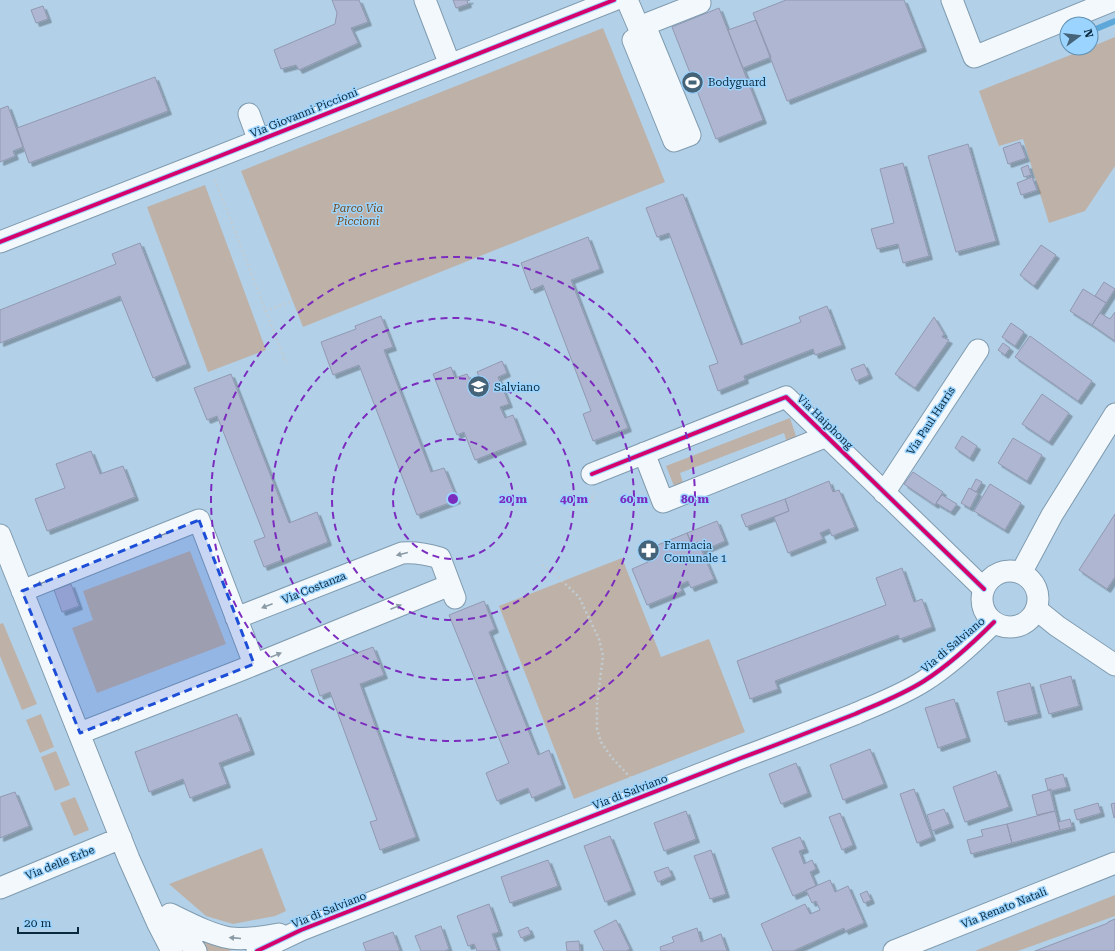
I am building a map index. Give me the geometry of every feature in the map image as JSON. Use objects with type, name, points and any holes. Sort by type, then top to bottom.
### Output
[{"type":"street","points":[[425,0],[450,65]]},
{"type":"street","name":"Via Giovanni Piccioni","points":[[0,242],[614,0]]},
{"type":"street","points":[[628,0],[640,31],[700,3]]},
{"type":"street","points":[[952,0],[974,57],[1114,0]]},
{"type":"street","points":[[249,114],[259,141]]},
{"type":"street","name":"Via Paul Harris","points":[[884,493],[978,350]]},
{"type":"street","name":"Via Haiphong","points":[[592,474],[786,398],[984,589]]},
{"type":"street","points":[[1021,572],[1052,516],[1115,414]]},
{"type":"street","name":"Via Haiphong","points":[[644,453],[663,502],[827,436]]},
{"type":"street","points":[[22,590],[198,520],[254,664],[80,734]]},
{"type":"street","points":[[0,535],[120,838],[135,872],[164,919],[196,951]]},
{"type":"street","name":"Via Costanza","points":[[236,618],[402,553],[422,553],[440,558],[452,591],[254,664]]},
{"type":"street","points":[[1001,572],[1021,572],[1037,589],[1039,598],[1036,609],[1032,617],[1027,622],[1019,626],[1010,628],[1002,626],[994,622],[987,615],[983,607],[982,598],[984,589],[994,576],[1001,572]]},
{"type":"street","points":[[1036,609],[1057,626],[1115,665]]},
{"type":"street","name":"Via di Salviano","points":[[257,951],[302,930],[813,731],[903,693],[937,672],[961,653],[994,622]]},
{"type":"street","name":"Via delle Erbe","points":[[0,888],[120,838]]},
{"type":"street","name":"Via Renato Natali","points":[[894,951],[1115,864]]},
{"type":"street","points":[[164,919],[198,927],[229,938],[242,939],[271,936],[302,930]]},
{"type":"street","points":[[163,951],[164,919]]},
{"type":"street","points":[[164,919],[172,951]]},
{"type":"path","points":[[207,161],[286,363]]},
{"type":"path","points":[[265,310],[292,301]]},
{"type":"path","points":[[542,565],[555,574],[579,597],[600,639],[603,656],[597,704],[597,729],[601,742],[612,758],[648,794]]},
{"type":"highlighted area","points":[[199,520],[254,664],[80,733],[22,591]]},
{"type":"green space","name":"Parco Via Piccioni","points":[[603,28],[665,182],[303,327],[241,171]]},
{"type":"green space","points":[[1115,37],[1115,166],[1085,211],[1049,223],[1023,139],[999,146],[979,91],[1068,56],[1099,56],[1099,44]]},
{"type":"green space","points":[[205,185],[266,350],[208,372],[147,207]]},
{"type":"green space","points":[[790,418],[797,439],[787,443],[784,433],[680,473],[683,483],[674,486],[666,466]]},
{"type":"green space","points":[[190,551],[226,644],[97,693],[72,628],[93,620],[83,591]]},
{"type":"green space","points":[[622,558],[661,657],[709,639],[745,732],[574,799],[499,606]]},
{"type":"green space","points":[[3,623],[37,704],[22,710],[0,656],[0,624]]},
{"type":"green space","points":[[41,714],[54,747],[40,753],[26,720]]},
{"type":"green space","points":[[56,751],[70,785],[55,791],[41,757]]},
{"type":"green space","points":[[75,797],[89,830],[74,836],[60,803]]},
{"type":"green space","points":[[262,848],[286,911],[275,916],[233,924],[206,916],[169,884]]},
{"type":"green space","points":[[1115,895],[1115,916],[1018,951],[975,951]]},
{"type":"green space","points":[[187,927],[249,943],[229,951],[207,951]]},
{"type":"building","points":[[332,0],[359,0],[368,22],[351,28],[358,43],[299,70],[296,65],[281,69],[274,50],[335,24],[337,13]]},
{"type":"building","points":[[453,0],[470,0],[467,1],[468,4],[456,8]]},
{"type":"building","points":[[786,0],[904,0],[923,48],[787,101],[753,13]]},
{"type":"building","points":[[43,6],[48,19],[36,23],[31,10]]},
{"type":"building","points":[[719,8],[763,120],[716,139],[672,27]]},
{"type":"building","points":[[756,20],[771,57],[743,68],[728,30]]},
{"type":"building","points":[[155,77],[168,111],[29,163],[17,128]]},
{"type":"building","points":[[8,106],[23,147],[13,151],[15,156],[0,162],[0,109]]},
{"type":"building","points":[[1020,142],[1026,158],[1008,164],[1003,148]]},
{"type":"building","points":[[968,144],[996,241],[956,252],[928,156]]},
{"type":"building","points":[[903,163],[929,256],[903,263],[898,244],[877,249],[871,229],[894,223],[880,169]]},
{"type":"building","points":[[1028,165],[1031,175],[1024,177],[1021,168]]},
{"type":"building","points":[[1032,177],[1037,190],[1021,195],[1017,183]]},
{"type":"building","points":[[683,194],[741,345],[801,322],[799,317],[827,306],[842,345],[815,355],[813,349],[744,376],[745,380],[718,391],[709,366],[718,363],[669,233],[657,237],[646,208]]},
{"type":"building","points":[[588,237],[600,269],[571,280],[628,428],[593,441],[583,414],[591,411],[543,285],[531,290],[521,263]]},
{"type":"building","points":[[140,243],[187,364],[153,378],[120,296],[0,343],[0,310],[116,264],[112,254]]},
{"type":"building","points":[[1041,245],[1056,255],[1034,286],[1020,275]]},
{"type":"building","points":[[1104,282],[1115,289],[1106,303],[1095,296]]},
{"type":"building","points":[[1083,289],[1106,303],[1092,325],[1070,311]]},
{"type":"building","points":[[1115,312],[1115,341],[1092,325],[1100,313],[1110,319]]},
{"type":"building","points":[[381,316],[393,347],[384,350],[431,472],[444,468],[457,500],[417,515],[359,365],[333,375],[321,342],[356,329],[355,326]]},
{"type":"building","points":[[934,317],[944,334],[942,337],[949,340],[915,388],[895,374]]},
{"type":"building","points":[[1011,323],[1024,332],[1015,346],[1002,337]]},
{"type":"building","points":[[1030,336],[1092,381],[1078,401],[1015,357]]},
{"type":"building","points":[[1003,343],[1010,348],[1005,355],[998,350]]},
{"type":"building","points":[[502,361],[507,373],[498,377],[509,404],[500,407],[505,418],[513,415],[523,441],[475,460],[464,432],[457,435],[433,374],[451,367],[455,378],[467,374],[472,384],[481,381],[477,372]]},
{"type":"building","points":[[864,364],[869,375],[856,381],[851,369]]},
{"type":"building","points":[[231,374],[289,523],[317,512],[328,542],[264,567],[254,541],[265,537],[217,416],[207,420],[194,388]]},
{"type":"building","points":[[1042,394],[1069,413],[1049,442],[1022,424]]},
{"type":"building","points":[[962,436],[977,446],[970,458],[955,448]]},
{"type":"building","points":[[1013,438],[1042,455],[1027,481],[998,463]]},
{"type":"building","points":[[91,451],[100,474],[123,466],[135,497],[47,531],[35,499],[65,488],[56,464]]},
{"type":"building","points":[[913,472],[943,492],[935,505],[904,484]]},
{"type":"building","points":[[976,479],[982,482],[976,492],[971,489]]},
{"type":"building","points":[[829,481],[833,492],[839,490],[855,527],[832,536],[829,529],[820,533],[823,539],[788,553],[774,517],[789,511],[785,499]]},
{"type":"building","points":[[990,484],[1021,503],[1005,530],[974,511]]},
{"type":"building","points":[[969,488],[978,493],[970,508],[961,503]]},
{"type":"building","points":[[942,495],[957,504],[951,512],[936,503]]},
{"type":"building","points":[[785,499],[789,511],[746,527],[741,515]]},
{"type":"building","points":[[1115,514],[1115,577],[1107,589],[1079,570]]},
{"type":"building","points":[[717,521],[725,541],[702,551],[698,542],[692,545],[687,533]]},
{"type":"building","points":[[687,533],[692,545],[698,542],[714,579],[691,588],[688,581],[679,585],[682,591],[647,605],[632,569],[648,562],[643,551]]},
{"type":"building","points":[[902,568],[914,602],[922,599],[932,627],[900,639],[898,635],[775,681],[778,689],[750,699],[737,661],[886,605],[876,578]]},
{"type":"building","points":[[71,584],[79,606],[62,612],[54,590]]},
{"type":"building","points":[[484,601],[495,629],[489,632],[538,755],[549,750],[562,785],[532,798],[528,788],[497,801],[486,773],[509,763],[449,615]]},
{"type":"building","points":[[373,647],[384,675],[360,684],[416,837],[380,850],[370,822],[377,820],[330,692],[320,696],[311,670]]},
{"type":"building","points":[[1071,676],[1079,706],[1049,714],[1040,685]]},
{"type":"building","points":[[1030,683],[1038,714],[1005,722],[997,692]]},
{"type":"building","points":[[954,699],[967,738],[938,748],[925,708]]},
{"type":"building","points":[[237,714],[251,751],[219,763],[227,784],[190,798],[183,779],[149,792],[135,752]]},
{"type":"building","points":[[870,749],[884,784],[843,800],[830,765]]},
{"type":"building","points":[[796,763],[808,793],[781,804],[769,774]]},
{"type":"building","points":[[996,771],[1009,807],[965,822],[953,787]]},
{"type":"building","points":[[1063,774],[1067,787],[1051,791],[1051,789],[1048,790],[1045,779]]},
{"type":"building","points":[[914,789],[932,837],[917,843],[900,794]]},
{"type":"building","points":[[1050,790],[1055,811],[1037,815],[1032,795]]},
{"type":"building","points":[[15,792],[29,826],[0,838],[0,797]]},
{"type":"building","points":[[1098,803],[1101,813],[1077,820],[1074,810]]},
{"type":"building","points":[[1115,803],[1115,817],[1114,818],[1111,804]]},
{"type":"building","points":[[944,809],[950,824],[932,831],[927,815]]},
{"type":"building","points":[[686,811],[696,839],[664,851],[654,823]]},
{"type":"building","points":[[1055,811],[1060,830],[1012,843],[1007,824]]},
{"type":"building","points":[[840,813],[853,845],[842,850],[829,817]]},
{"type":"building","points":[[1070,819],[1072,827],[1060,830],[1058,822]]},
{"type":"building","points":[[1007,824],[1012,843],[971,854],[967,840],[983,836],[981,830]]},
{"type":"building","points":[[610,836],[632,891],[605,902],[584,846]]},
{"type":"building","points":[[800,837],[805,849],[799,851],[804,864],[812,860],[816,869],[810,872],[816,886],[793,896],[772,848]]},
{"type":"building","points":[[711,850],[726,894],[710,899],[694,856]]},
{"type":"building","points":[[548,860],[558,886],[510,903],[501,877]]},
{"type":"building","points":[[668,867],[672,876],[658,882],[654,872]]},
{"type":"building","points":[[830,880],[835,892],[848,886],[864,923],[845,931],[844,928],[793,951],[773,951],[761,924],[805,904],[810,914],[820,910],[816,901],[812,903],[806,890]]},
{"type":"building","points":[[867,891],[871,900],[864,903],[860,894]]},
{"type":"building","points":[[489,904],[499,932],[492,934],[498,951],[477,951],[474,944],[468,946],[457,916]]},
{"type":"building","points":[[1115,919],[1115,951],[1035,951],[1108,923]]},
{"type":"building","points":[[616,920],[630,949],[626,951],[604,951],[594,931]]},
{"type":"building","points":[[441,926],[449,949],[444,951],[421,951],[415,936]]},
{"type":"building","points":[[528,927],[531,934],[521,938],[518,931]]},
{"type":"building","points":[[697,928],[701,942],[721,934],[727,951],[661,951],[660,947],[674,942],[672,937]]},
{"type":"building","points":[[393,932],[400,951],[366,951],[363,943]]},
{"type":"building","points":[[579,941],[580,951],[567,951],[566,942]]},
{"type":"waterway","points":[[1099,28],[1115,21]]},
{"type":"cycle path","points":[[0,242],[614,0]]},
{"type":"cycle path","points":[[592,474],[786,397],[984,589]]},
{"type":"cycle path","points":[[257,951],[301,930],[890,699],[916,686],[942,668],[969,646],[994,622]]},
{"type":"place","name":"Bodyguard","points":[[692,82]]},
{"type":"place","name":"Salviano","points":[[478,387]]},
{"type":"place","name":"Farmacia Comunale 1","points":[[648,551]]}]
